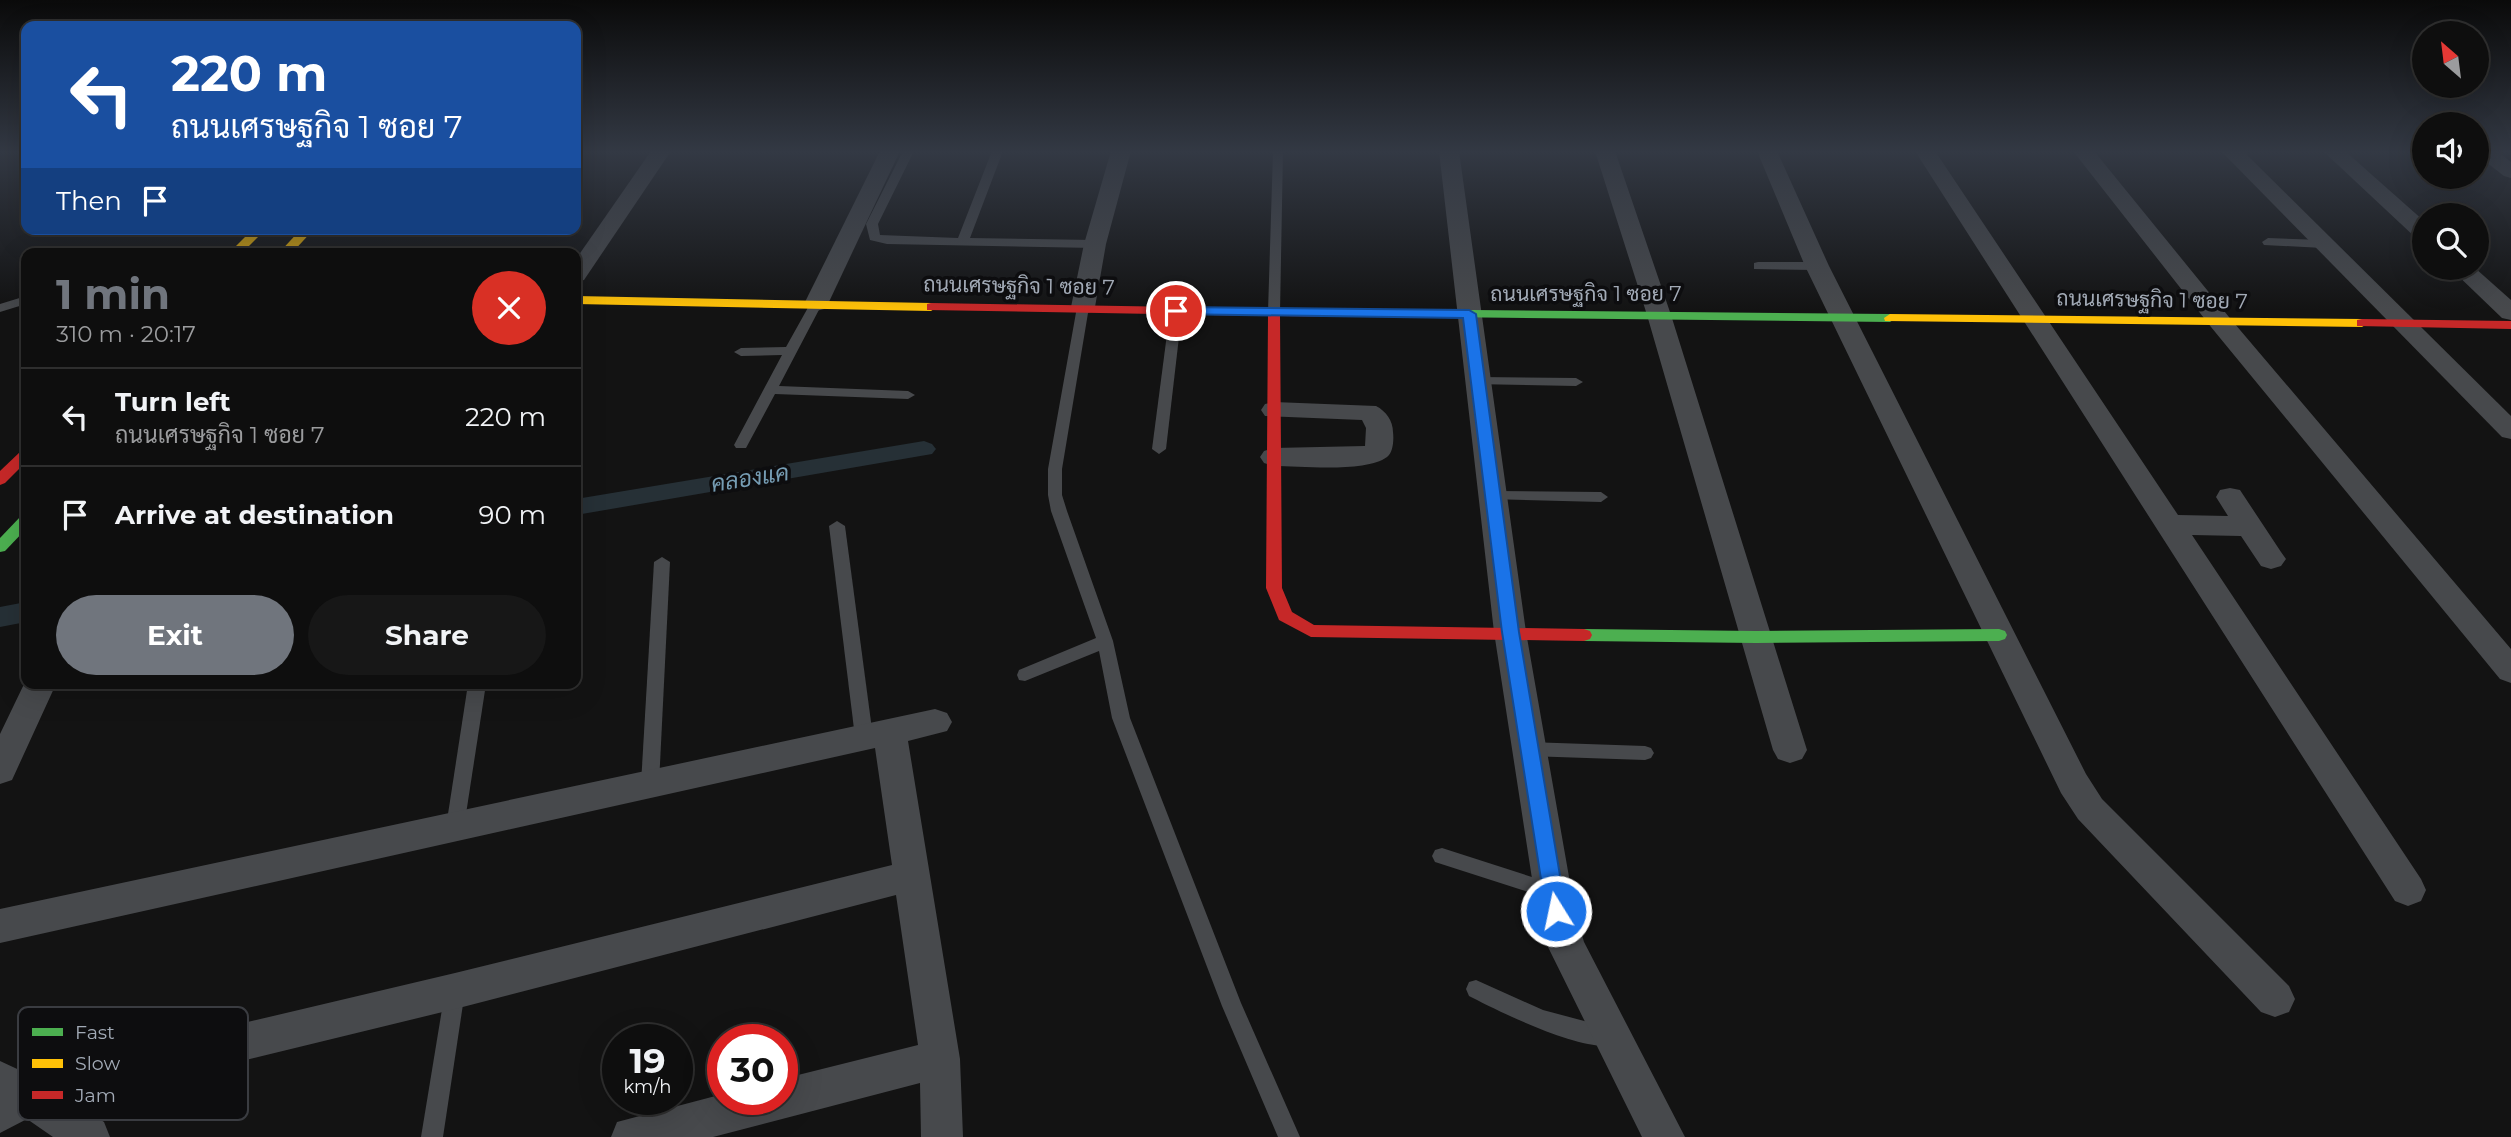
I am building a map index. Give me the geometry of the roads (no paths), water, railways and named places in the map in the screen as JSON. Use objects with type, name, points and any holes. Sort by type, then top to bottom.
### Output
[{"type":"street","points":[[581,268],[625,204]]},
{"type":"street","points":[[816,304],[864,204]]},
{"type":"street","points":[[1083,307],[1107,204]]},
{"type":"street","points":[[1456,204],[1510,632],[1553,892],[1566,945],[1664,1137]]},
{"type":"street","points":[[1622,204],[1659,316],[1790,750]]},
{"type":"street","points":[[1790,204],[1817,266],[2073,783],[2091,809],[2275,999]]},
{"type":"street","points":[[1959,204],[2408,890]]},
{"type":"street","points":[[2126,204],[2220,322],[2511,671]]},
{"type":"street","points":[[2283,204],[2511,431]]},
{"type":"street","points":[[2392,204],[2412,222]]},
{"type":"street","points":[[240,248],[254,235]]},
{"type":"street","points":[[290,248],[302,235]]},
{"type":"street","points":[[2475,280],[2511,313]]},
{"type":"street","name":"ถนนเศรษฐกิจ 1 ซอย 7","points":[[581,300],[1083,307],[1176,311],[2511,325]]},
{"type":"street","points":[[1274,312],[1274,588],[1279,608],[1292,624],[1311,631],[1756,637],[1999,635]]},
{"type":"street","points":[[1274,410],[1367,412],[1379,420],[1380,436],[1378,451],[1362,457],[1274,457]]},
{"type":"street","points":[[0,480],[21,459]]},
{"type":"street","points":[[2230,497],[2272,559]]},
{"type":"street","points":[[0,547],[21,525]]},
{"type":"street","points":[[2171,525],[2249,526]]},
{"type":"street","points":[[0,771],[38,689]]},
{"type":"street","points":[[0,926],[935,722]]},
{"type":"street","points":[[877,735],[913,875],[940,1059],[942,1136]]},
{"type":"street","points":[[248,1040],[455,991],[913,875]]},
{"type":"street","points":[[632,1137],[940,1059]]},
{"type":"street","points":[[56,1120],[89,1137]]},
{"type":"lane","points":[[882,204],[872,224],[874,237],[887,240],[1096,244]]},
{"type":"lane","points":[[963,241],[977,204]]},
{"type":"lane","points":[[1274,312],[1277,204]]},
{"type":"lane","points":[[2268,242],[2323,244]]},
{"type":"lane","points":[[1758,266],[1817,266]]},
{"type":"lane","points":[[0,308],[21,302]]},
{"type":"lane","points":[[741,445],[816,304]]},
{"type":"lane","points":[[1083,307],[1055,469],[1055,495],[1105,641],[1121,718],[1232,1006],[1289,1137]]},
{"type":"lane","points":[[1159,449],[1176,311]]},
{"type":"lane","points":[[741,352],[790,351]]},
{"type":"lane","points":[[1478,381],[1576,382]]},
{"type":"lane","points":[[770,390],[908,395]]},
{"type":"lane","points":[[1493,496],[1601,497]]},
{"type":"lane","points":[[837,526],[877,735]]},
{"type":"lane","points":[[650,784],[662,562]]},
{"type":"lane","points":[[1025,675],[1105,641]]},
{"type":"lane","points":[[455,827],[476,689]]},
{"type":"lane","points":[[1528,749],[1645,753]]},
{"type":"lane","points":[[1442,856],[1553,892]]},
{"type":"lane","points":[[1476,989],[1531,1018],[1567,1030],[1614,1038]]},
{"type":"lane","points":[[432,1137],[455,991]]},
{"type":"waterway","name":"คลองแค","points":[[581,506],[924,449]]},
{"type":"waterway","name":"คลองแค","points":[[0,617],[21,613]]}]
